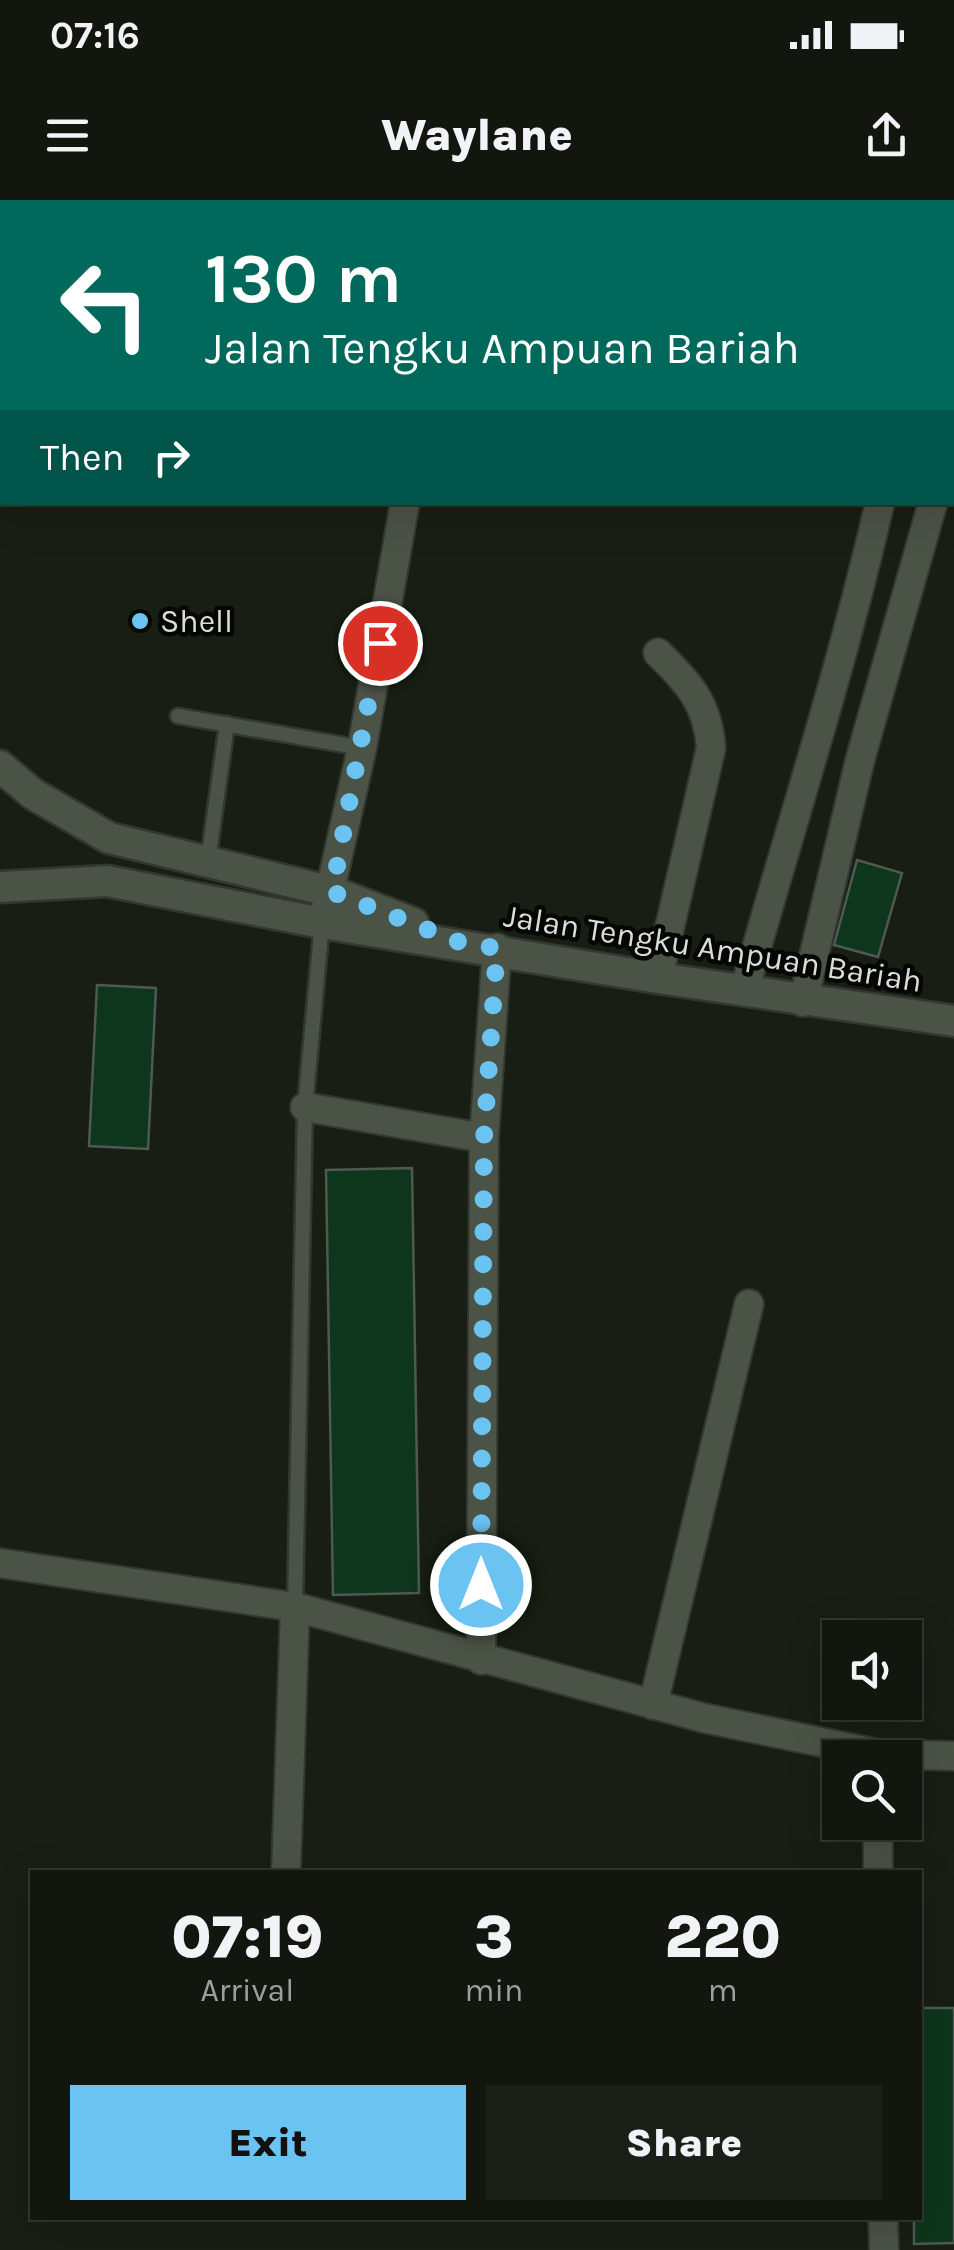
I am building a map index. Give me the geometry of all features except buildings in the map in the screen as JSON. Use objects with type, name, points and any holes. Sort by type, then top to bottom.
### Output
[{"type":"main road","name":"Jalan Tengku Ampuan Bariah","points":[[0,766],[33,794],[109,838],[332,892],[462,943]]},
{"type":"main road","name":"Jalan Tengku Ampuan Bariah","points":[[0,887],[107,881],[322,922],[497,948],[803,1002],[954,1020]]},
{"type":"street","points":[[322,922],[332,892],[362,748],[404,505]]},
{"type":"street","points":[[744,992],[780,860],[841,669],[880,505]]},
{"type":"street","points":[[881,505],[923,538]]},
{"type":"street","points":[[803,1002],[860,760],[932,505]]},
{"type":"street","points":[[658,653],[700,699],[709,720],[711,748],[658,978]]},
{"type":"street","points":[[481,1660],[484,1138],[497,948]]},
{"type":"street","points":[[305,1107],[484,1138]]},
{"type":"street","points":[[653,1704],[750,1304]]},
{"type":"street","points":[[0,1563],[295,1607],[481,1660],[822,1743]]},
{"type":"street","points":[[286,1870],[295,1607]]},
{"type":"street","points":[[922,1756],[954,1756]]},
{"type":"street","points":[[878,1840],[878,1870]]},
{"type":"street","points":[[883,2220],[884,2250]]},
{"type":"lane","points":[[178,716],[362,748]]},
{"type":"lane","points":[[208,860],[227,724]]},
{"type":"lane","points":[[295,1607],[305,1107],[322,922]]},
{"type":"place","name":"Shell","points":[[140,621]]},
{"type":"route","points":[[380,643],[332,892],[462,943],[497,948],[484,1138],[481,1585]]}]
